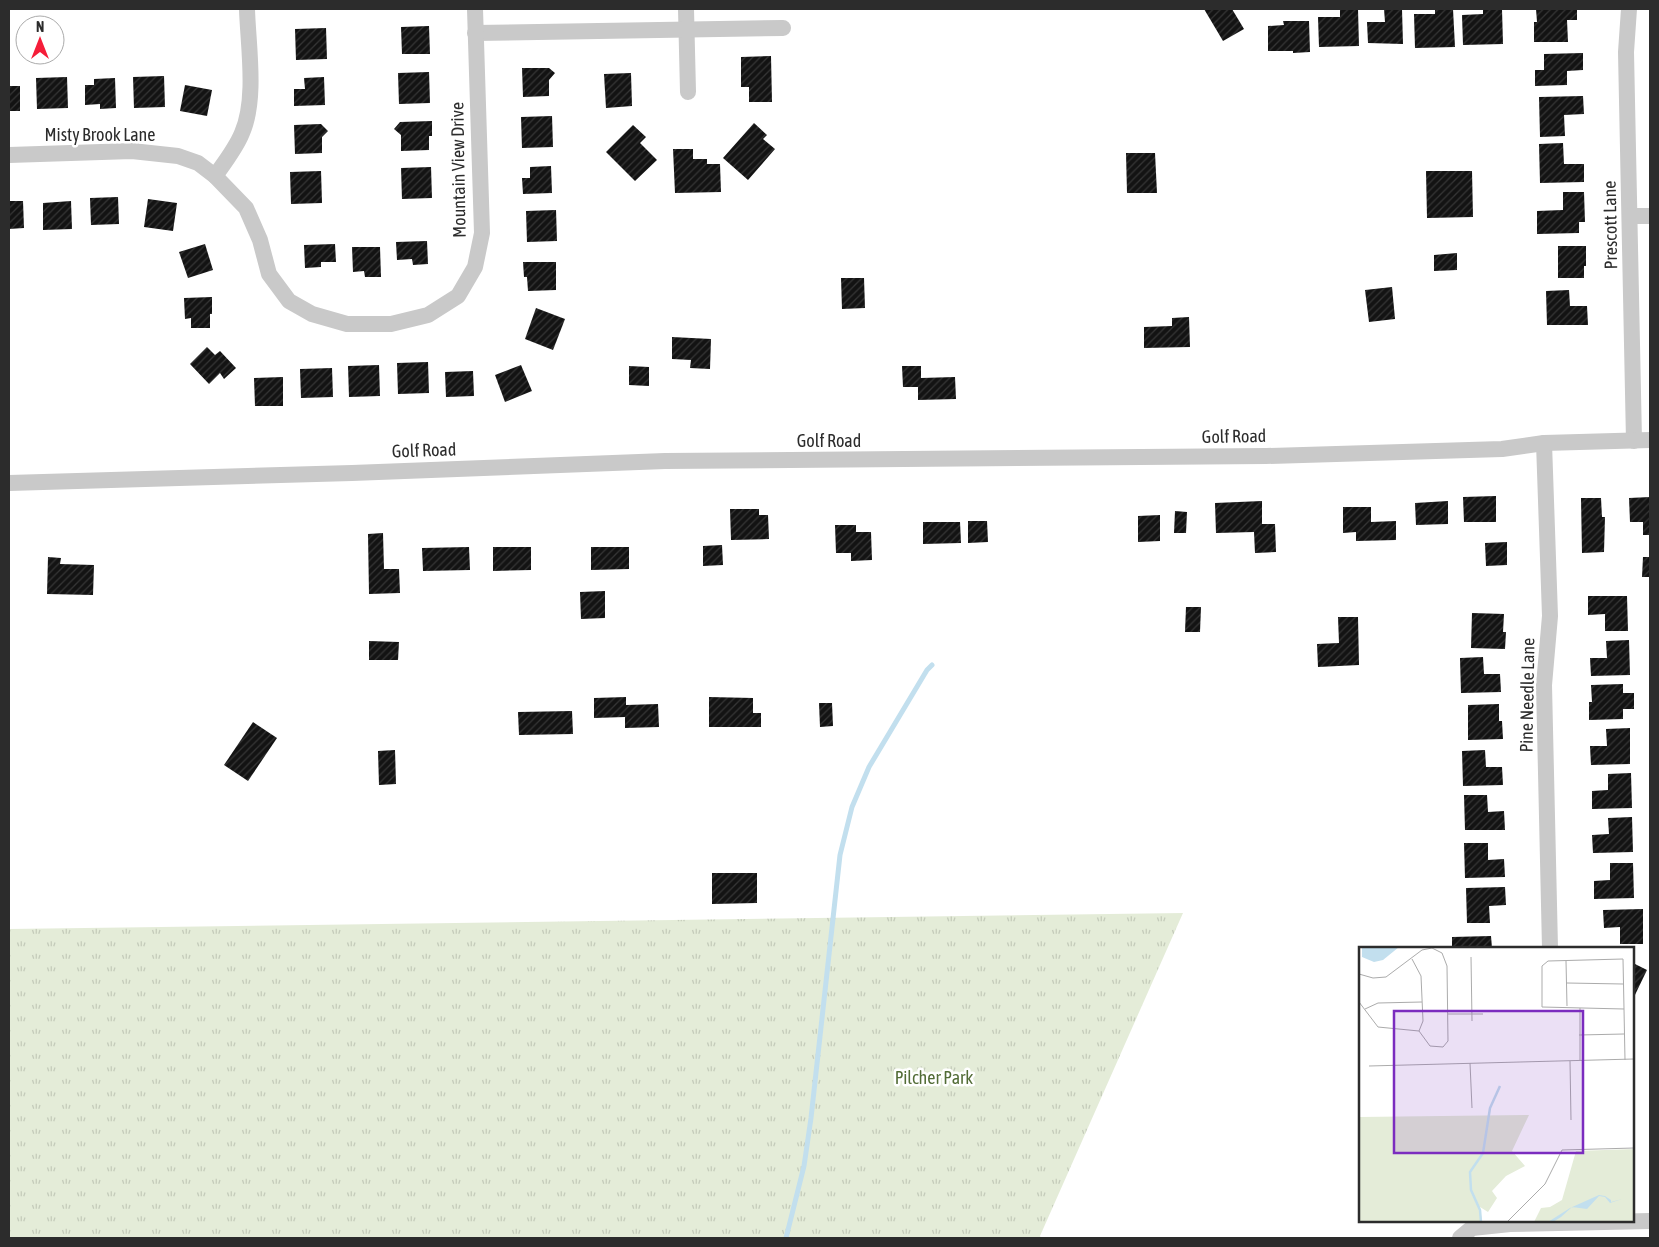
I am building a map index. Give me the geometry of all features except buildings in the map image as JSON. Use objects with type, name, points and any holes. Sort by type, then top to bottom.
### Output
[{"type":"street","points":[[215,176],[231,154],[242,133],[247,118],[250,95],[247,9]]},
{"type":"street","name":"Mountain View Drive","points":[[215,176],[246,208],[260,240],[269,274],[290,301],[312,314],[347,324],[391,324],[428,315],[458,296],[475,267],[482,233],[475,9]]},
{"type":"street","points":[[686,9],[688,92]]},
{"type":"street","name":"Prescott Lane","points":[[1629,9],[1626,52],[1630,216],[1642,441]]},
{"type":"street","points":[[475,34],[783,28]]},
{"type":"street","name":"Misty Brook Lane","points":[[9,155],[132,151],[158,153],[178,156],[198,163],[215,176]]},
{"type":"street","points":[[1630,216],[1650,216]]},
{"type":"street","name":"Golf Road","points":[[9,483],[352,473],[665,461],[1266,456],[1502,449],[1544,444],[1642,441]]},
{"type":"street","name":"Pine Needle Lane","points":[[1544,444],[1550,616],[1544,685],[1550,947]]},
{"type":"street","points":[[1634,1221],[1650,1221]]},
{"type":"street","points":[[1460,1238],[1472,1228],[1510,1224],[1603,1222]]},
{"type":"green space","name":"Pilcher Park","points":[[1183,913],[1040,1236],[1041,1238],[9,1238],[9,929]]},
{"type":"waterway","points":[[786,1238],[804,1166],[840,855],[852,807],[869,767],[927,670],[932,665]]}]
